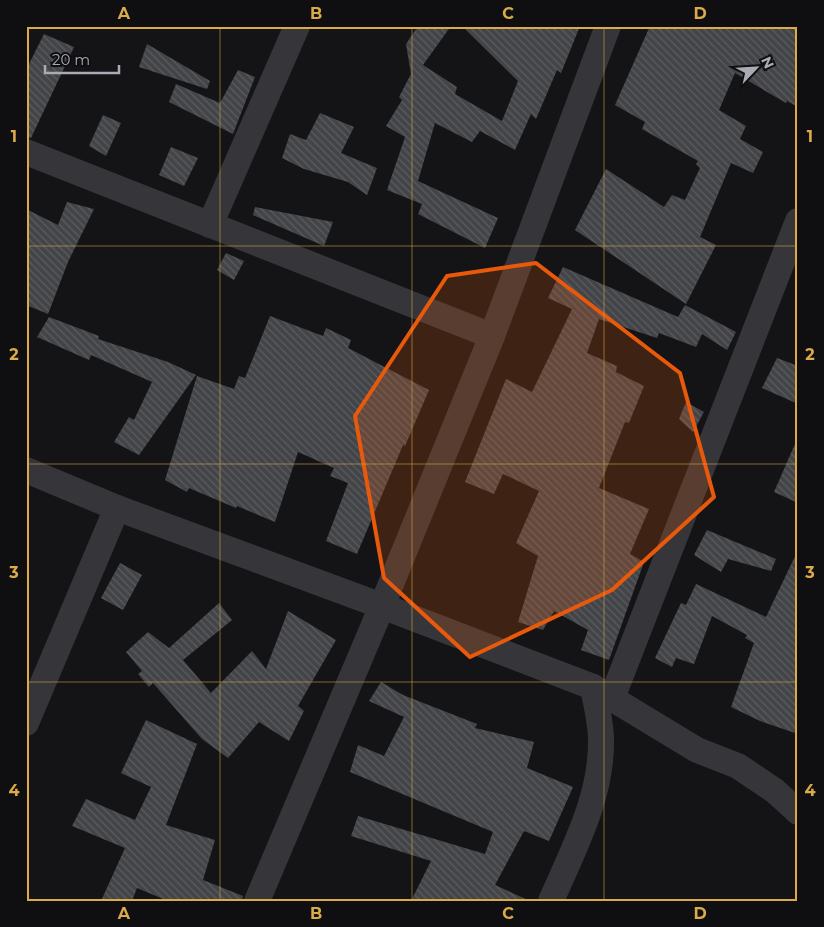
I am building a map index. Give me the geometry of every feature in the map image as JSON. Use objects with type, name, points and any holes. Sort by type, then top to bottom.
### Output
[{"type":"street","points":[[210,225],[297,26]]},
{"type":"street","points":[[258,901],[382,606],[492,336],[608,26]]},
{"type":"street","points":[[26,152],[492,336]]},
{"type":"street","points":[[551,901],[594,796],[600,767],[603,693],[798,221]]},
{"type":"street","points":[[26,470],[117,508],[382,606],[603,693],[697,750],[738,766],[775,792],[798,812]]},
{"type":"street","points":[[26,723],[117,508]]},
{"type":"highlighted area","points":[[536,263],[680,373],[714,497],[612,590],[470,657],[384,578],[355,416],[447,276]]},
{"type":"building","points":[[418,26],[451,26],[423,65],[457,87],[455,94],[502,121],[518,81],[462,26],[580,26],[561,73],[557,70],[536,119],[531,114],[515,150],[480,131],[472,142],[435,123],[418,181],[498,218],[485,248],[418,214],[422,204],[387,190],[405,137],[386,126],[402,100],[399,97],[411,74],[406,44]]},
{"type":"building","points":[[650,26],[798,26],[798,107],[787,101],[786,103],[735,73],[719,110],[746,126],[740,139],[763,152],[753,173],[731,163],[700,237],[716,245],[686,304],[575,230],[606,169],[664,207],[672,195],[685,200],[700,168],[696,164],[698,161],[642,129],[645,122],[615,105]]},
{"type":"building","points":[[44,34],[74,47],[31,138],[26,137],[26,70]]},
{"type":"building","points":[[147,44],[210,81],[207,89],[139,67]]},
{"type":"building","points":[[238,70],[255,77],[233,134],[169,102],[176,84],[220,103]]},
{"type":"building","points":[[320,113],[354,127],[341,153],[377,168],[367,195],[348,182],[304,169],[282,158],[290,134],[306,140]]},
{"type":"building","points":[[103,115],[121,123],[106,156],[89,146]]},
{"type":"building","points":[[171,147],[198,158],[184,186],[159,175]]},
{"type":"building","points":[[67,202],[94,209],[68,262],[48,314],[26,305],[26,209],[58,225]]},
{"type":"building","points":[[255,207],[333,222],[324,246],[253,215]]},
{"type":"building","points":[[226,253],[244,261],[234,280],[217,270]]},
{"type":"building","points":[[563,267],[678,317],[685,305],[736,332],[727,350],[702,334],[696,347],[659,333],[657,338],[599,319],[587,353],[617,366],[616,372],[644,386],[629,423],[625,422],[599,488],[649,509],[630,554],[644,562],[609,660],[581,650],[588,630],[554,611],[543,630],[518,622],[538,556],[516,543],[539,491],[503,474],[494,494],[465,482],[506,379],[532,392],[572,309],[548,298]]},
{"type":"building","points":[[270,316],[323,336],[326,328],[351,340],[348,348],[429,390],[405,446],[403,445],[357,554],[326,541],[348,483],[330,476],[334,468],[298,452],[275,522],[189,488],[187,492],[165,480],[197,376],[234,389],[239,376],[245,378]]},
{"type":"building","points":[[49,317],[99,336],[98,339],[168,362],[196,375],[139,455],[114,442],[129,417],[134,420],[152,382],[91,355],[89,360],[37,337]]},
{"type":"building","points":[[777,358],[798,366],[798,404],[762,388]]},
{"type":"building","points":[[686,402],[704,412],[693,432],[679,419]]},
{"type":"building","points":[[798,437],[798,503],[774,492]]},
{"type":"building","points":[[707,530],[776,559],[771,571],[728,559],[721,572],[694,555]]},
{"type":"building","points":[[798,550],[798,734],[760,721],[731,707],[754,643],[745,638],[747,635],[712,616],[694,664],[676,658],[672,667],[655,658],[681,603],[686,605],[696,584],[766,617]]},
{"type":"building","points":[[120,563],[142,575],[123,610],[101,598]]},
{"type":"building","points":[[219,603],[232,620],[183,660],[211,693],[252,651],[266,669],[288,611],[336,640],[298,706],[304,711],[289,741],[259,722],[228,758],[202,739],[153,683],[149,687],[138,674],[142,671],[126,652],[148,632],[169,648]]},
{"type":"building","points":[[381,682],[403,695],[477,724],[475,728],[534,742],[527,768],[573,787],[549,841],[524,831],[495,885],[530,901],[411,901],[431,861],[351,836],[358,816],[485,854],[493,832],[350,772],[358,745],[384,756],[404,717],[369,701]]},
{"type":"building","points":[[146,720],[197,744],[166,825],[215,840],[203,880],[243,896],[242,901],[168,901],[137,888],[132,901],[101,901],[125,848],[72,826],[86,799],[135,820],[151,787],[121,773]]}]
